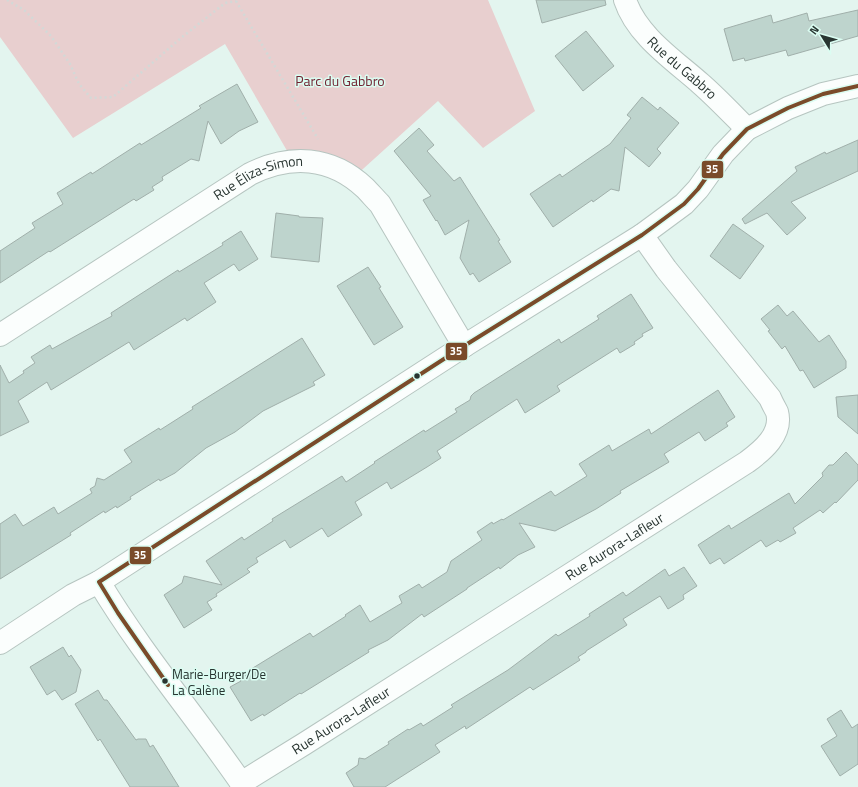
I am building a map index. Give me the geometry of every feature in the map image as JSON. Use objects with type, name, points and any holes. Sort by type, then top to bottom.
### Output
[{"type":"street","name":"Rue du Gabbro","points":[[625,0],[634,19],[645,34],[726,107],[748,129]]},
{"type":"street","points":[[0,643],[73,595],[99,582],[464,346],[642,235],[684,204],[698,189],[723,154],[748,129],[788,108],[823,94],[858,86]]},
{"type":"street","name":"Rue Éliza-Simon","points":[[0,335],[266,166],[306,160],[334,167],[353,178],[366,188],[380,204],[464,346]]},
{"type":"street","name":"Rue Aurora-Lafleur","points":[[243,785],[747,462],[760,452],[771,440],[778,426],[777,413],[770,398],[666,269],[642,235]]},
{"type":"street","points":[[99,582],[118,613],[168,685],[243,785]]},
{"type":"path","points":[[7,0],[13,2],[24,10],[50,36],[70,64],[79,84],[91,98],[113,97],[181,38],[225,3],[236,0],[334,167]]},
{"type":"green space","name":"Parc du Gabbro","points":[[0,0],[488,0],[535,111],[483,148],[438,101],[353,178],[293,161],[225,44],[73,138],[0,37]]},
{"type":"building","points":[[536,0],[605,0],[606,5],[542,23]]},
{"type":"building","points":[[858,10],[858,36],[788,56],[786,50],[745,61],[744,58],[733,61],[724,29],[771,15],[773,23],[807,13],[809,21]]},
{"type":"building","points":[[586,31],[614,66],[583,91],[555,56]]},
{"type":"building","points":[[237,84],[258,122],[239,131],[221,144],[208,121],[199,161],[191,159],[162,177],[163,180],[152,187],[154,190],[136,201],[134,199],[0,283],[0,251],[35,228],[32,223],[63,204],[57,193],[91,172],[92,174],[140,143],[141,145],[201,108],[199,106]]},
{"type":"building","points":[[642,97],[658,110],[660,107],[679,123],[657,149],[661,153],[649,167],[625,147],[619,191],[611,189],[593,202],[592,200],[553,227],[530,194],[560,174],[562,177],[610,144],[631,118],[627,115]]},
{"type":"building","points":[[419,128],[434,145],[427,151],[454,181],[460,177],[500,240],[498,241],[511,262],[479,282],[473,273],[470,275],[460,258],[469,220],[445,235],[437,220],[436,221],[423,200],[431,196],[394,151]]},
{"type":"building","points":[[858,140],[858,171],[791,202],[806,218],[787,235],[767,213],[745,224],[742,219],[797,171],[795,167],[825,152],[826,154]]},
{"type":"building","points":[[276,213],[299,217],[323,218],[319,262],[271,257]]},
{"type":"building","points":[[733,224],[764,246],[740,279],[710,256]]},
{"type":"building","points":[[241,231],[258,259],[239,271],[234,264],[204,283],[216,302],[187,321],[185,318],[134,350],[129,342],[51,390],[47,382],[18,401],[29,422],[0,436],[0,365],[9,383],[24,373],[23,371],[35,363],[31,357],[50,345],[52,349],[112,316],[111,313],[178,270],[179,272],[223,245],[222,243]]},
{"type":"building","points":[[368,267],[403,327],[374,345],[337,286]]},
{"type":"building","points":[[631,294],[653,328],[642,334],[643,336],[634,342],[635,344],[620,353],[617,348],[557,386],[560,391],[525,413],[517,399],[437,451],[441,458],[427,467],[391,489],[387,482],[355,502],[362,515],[328,537],[322,528],[290,548],[285,540],[256,558],[258,562],[247,569],[250,572],[216,594],[217,596],[207,602],[212,610],[184,628],[164,595],[182,583],[184,576],[222,585],[206,561],[242,537],[244,540],[273,521],[272,519],[342,476],[346,482],[424,430],[425,432],[457,412],[455,409],[470,400],[474,393],[559,339],[561,343],[599,319],[597,316]]},
{"type":"building","points":[[778,305],[787,316],[793,311],[819,342],[829,335],[846,361],[846,368],[814,388],[803,370],[800,371],[785,346],[782,349],[761,319]]},
{"type":"building","points":[[302,338],[325,375],[313,382],[315,385],[263,411],[235,432],[206,448],[175,473],[160,481],[159,479],[130,497],[131,499],[117,508],[116,506],[105,513],[104,511],[70,533],[71,535],[0,579],[0,524],[15,514],[23,526],[54,507],[58,514],[92,493],[90,489],[95,486],[97,478],[104,480],[132,462],[124,450],[159,428],[160,430],[193,409],[192,407]]},
{"type":"building","points":[[718,390],[735,417],[726,423],[728,426],[705,441],[699,432],[664,454],[669,462],[620,491],[621,493],[596,509],[555,531],[519,523],[535,547],[518,555],[500,569],[499,567],[424,617],[422,614],[388,640],[368,650],[369,652],[301,694],[300,693],[264,716],[263,714],[251,721],[230,687],[241,681],[239,679],[249,673],[248,671],[310,633],[313,637],[346,616],[345,615],[360,605],[370,622],[402,603],[399,596],[419,584],[422,588],[447,572],[451,561],[482,540],[477,532],[492,522],[493,524],[502,519],[503,520],[551,491],[555,496],[587,476],[579,464],[609,445],[612,451],[649,429],[651,434]]},
{"type":"building","points":[[858,395],[858,434],[838,417],[836,397]]},
{"type":"building","points":[[846,452],[858,465],[858,480],[836,503],[835,502],[823,513],[820,510],[793,528],[796,533],[780,542],[778,540],[766,547],[761,540],[724,564],[720,558],[710,564],[698,545],[729,525],[731,529],[789,493],[795,504],[823,476],[822,473],[829,465],[833,465]]},
{"type":"building","points":[[684,567],[697,586],[683,595],[684,599],[668,609],[660,596],[623,619],[627,625],[586,651],[578,657],[580,660],[533,690],[530,687],[466,729],[465,726],[435,745],[440,752],[385,787],[354,787],[346,773],[358,765],[359,758],[365,759],[389,744],[388,742],[408,729],[409,730],[421,723],[423,726],[453,707],[451,705],[508,670],[556,634],[558,636],[590,616],[589,614],[623,592],[626,596],[665,569],[669,576]]},
{"type":"building","points":[[63,647],[69,657],[71,655],[81,670],[76,692],[62,700],[55,690],[47,695],[30,667]]},
{"type":"building","points":[[98,690],[104,700],[107,700],[136,740],[146,739],[150,747],[153,745],[179,787],[130,787],[100,739],[98,741],[75,704]]},
{"type":"building","points":[[841,710],[852,728],[858,724],[858,764],[840,776],[821,746],[837,736],[827,719]]},
{"type":"transit line","name":"35","points":[[168,685],[118,613],[99,582],[464,346],[642,235],[684,204],[698,189],[723,154],[747,129],[788,108],[823,94],[858,86]]},
{"type":"place","name":"Marie-Burger/De La Galène","points":[[165,681]]}]
